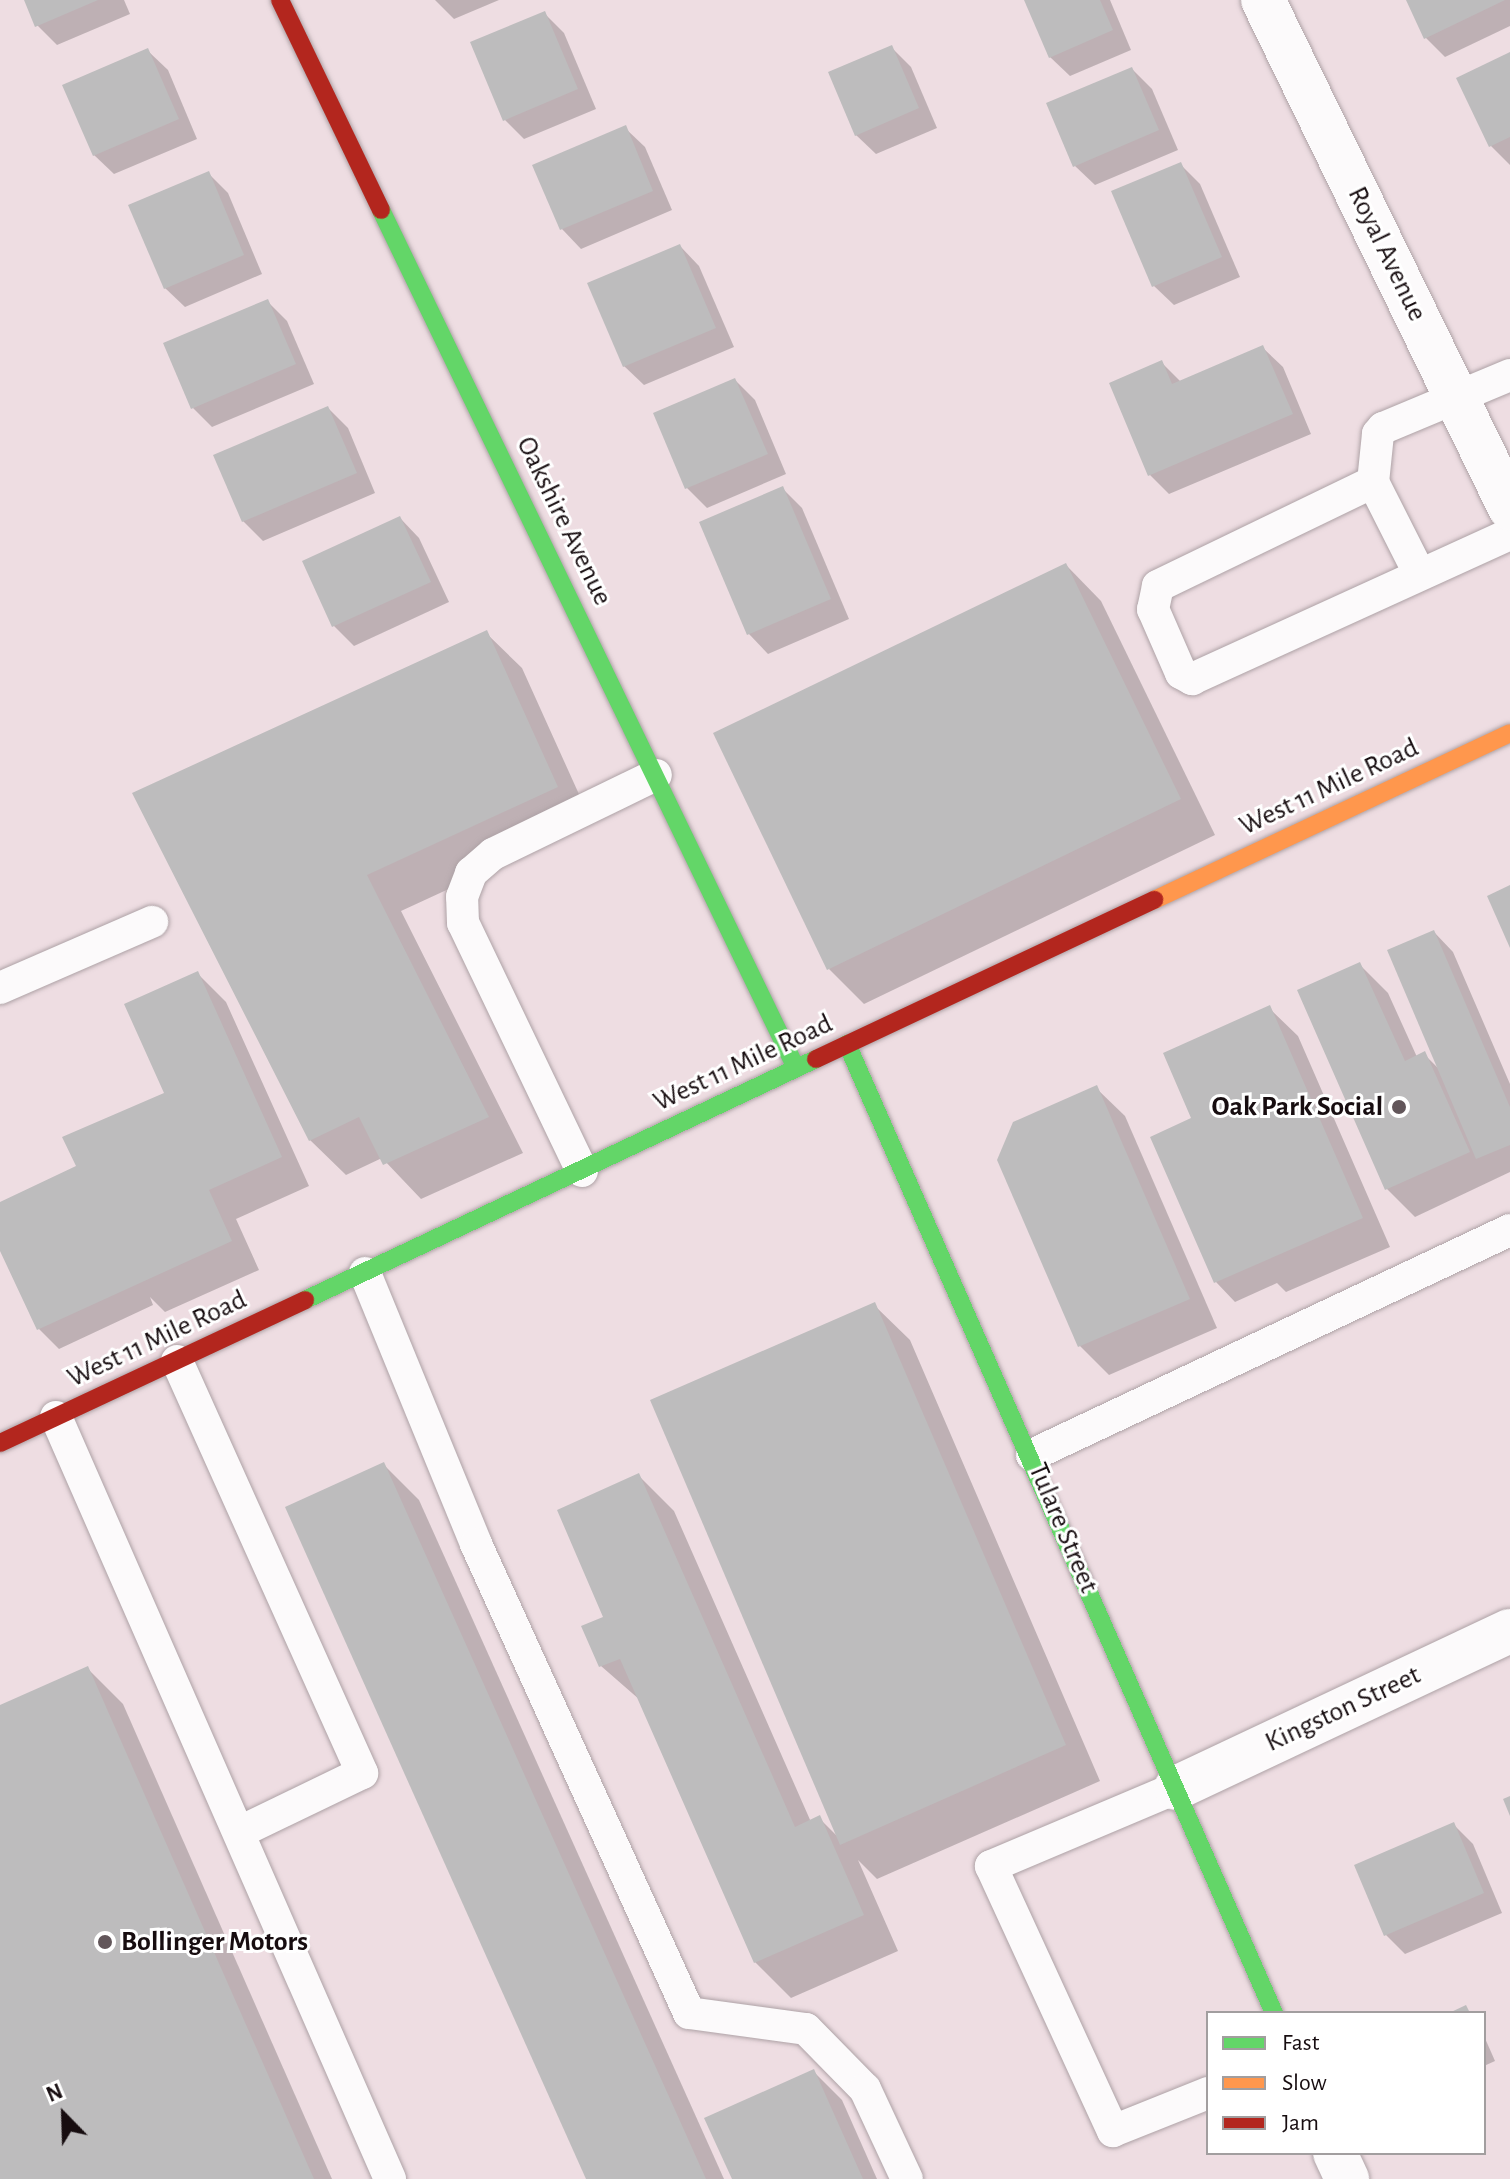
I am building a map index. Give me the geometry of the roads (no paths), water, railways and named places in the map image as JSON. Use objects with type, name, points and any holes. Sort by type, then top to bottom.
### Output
[{"type":"street","name":"Oakshire Avenue","points":[[280,0],[796,1068]]},
{"type":"street","name":"Royal Avenue","points":[[1263,0],[1510,508]]},
{"type":"street","name":"West 11 Mile Road","points":[[2,1438],[56,1417],[177,1361],[1510,733]]},
{"type":"street","name":"Tulare Street","points":[[847,1044],[1032,1455],[1273,2011]]},
{"type":"street","name":"Kingston Street","points":[[1176,1788],[1510,1631]]},
{"type":"street","points":[[1336,2155],[1347,2179]]},
{"type":"lane","points":[[1419,573],[1373,482],[1378,434],[1383,428],[1458,400],[1510,375]]},
{"type":"lane","points":[[1373,482],[1158,586],[1153,609],[1181,673],[1192,679],[1204,676],[1419,573],[1510,534]]},
{"type":"lane","points":[[582,1171],[463,923],[462,897],[471,873],[493,854],[656,775]]},
{"type":"lane","points":[[0,988],[152,922]]},
{"type":"lane","points":[[1032,1455],[1510,1230]]},
{"type":"lane","points":[[365,1273],[476,1544],[689,2013],[806,2029],[865,2089],[907,2179]]},
{"type":"lane","points":[[177,1361],[362,1773],[240,1832]]},
{"type":"lane","points":[[56,1417],[390,2179]]},
{"type":"lane","points":[[1176,1788],[991,1866],[1113,2131],[1206,2094]]},
{"type":"place","name":"Oak Park Social","points":[[1399,1107]]},
{"type":"place","name":"Bollinger Motors","points":[[105,1942]]}]
